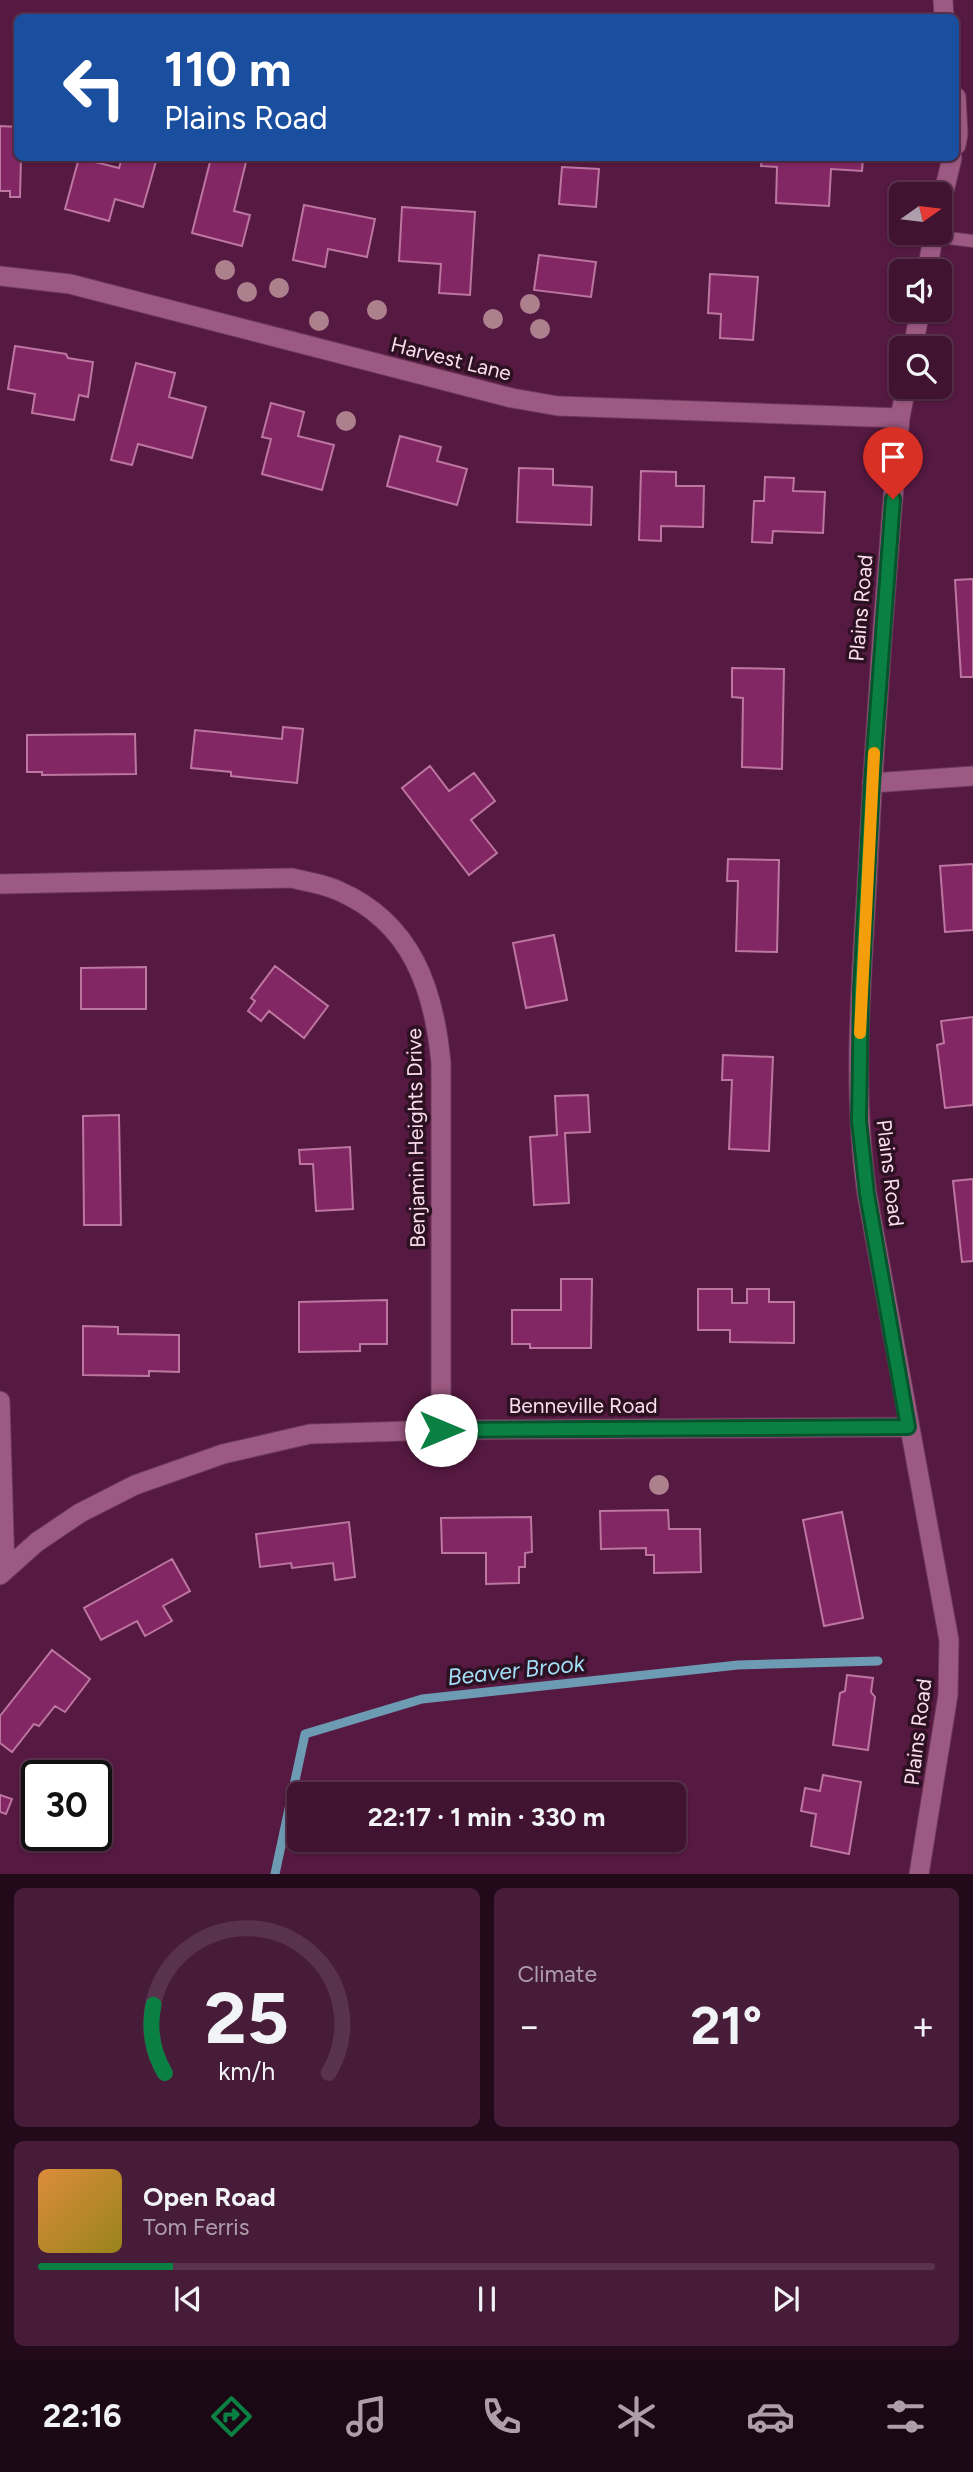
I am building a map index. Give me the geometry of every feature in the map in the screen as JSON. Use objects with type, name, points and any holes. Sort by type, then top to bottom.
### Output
[{"type":"street","points":[[946,182],[951,161]]},
{"type":"street","name":"Harvest Lane","points":[[0,276],[70,284],[499,395],[558,406],[900,418]]},
{"type":"street","name":"Plains Road","points":[[904,399],[881,634],[861,991],[859,1121],[867,1194],[949,1640],[948,1695],[919,1874]]},
{"type":"street","points":[[872,783],[973,776]]},
{"type":"street","name":"Benjamin Heights Drive","points":[[0,884],[292,878],[339,891],[374,912],[405,943],[425,980],[437,1020],[441,1063],[441,1430]]},
{"type":"street","points":[[0,1401],[2,1573]]},
{"type":"street","name":"Benneville Road","points":[[2,1573],[37,1542],[80,1513],[135,1485],[223,1454],[310,1434],[441,1430],[908,1427]]},
{"type":"lane","points":[[952,237],[973,241]]},
{"type":"building","points":[[0,126],[14,127],[14,161],[21,161],[20,197],[10,197],[10,191],[0,191]]},
{"type":"building","points":[[78,161],[91,161],[119,168],[121,161],[156,161],[143,207],[115,199],[109,221],[65,209]]},
{"type":"building","points":[[210,161],[246,161],[234,211],[250,215],[242,246],[192,233]]},
{"type":"building","points":[[762,161],[863,161],[862,171],[831,169],[829,206],[776,203],[777,167],[761,166]]},
{"type":"building","points":[[562,167],[599,169],[596,207],[559,204]]},
{"type":"building","points":[[304,205],[375,219],[367,257],[328,249],[325,267],[293,260]]},
{"type":"building","points":[[402,207],[475,212],[470,295],[439,293],[441,264],[399,261]]},
{"type":"building","points":[[539,255],[596,262],[591,297],[534,290]]},
{"type":"building","points":[[710,274],[758,277],[753,340],[720,338],[721,314],[708,313]]},
{"type":"building","points":[[15,346],[66,354],[68,358],[93,362],[88,397],[79,395],[74,420],[32,413],[35,394],[8,389]]},
{"type":"building","points":[[136,363],[175,373],[169,397],[206,407],[192,458],[138,444],[132,465],[111,460]]},
{"type":"building","points":[[271,403],[304,412],[298,436],[334,445],[322,490],[262,474],[271,439],[262,437]]},
{"type":"building","points":[[400,436],[441,447],[437,461],[467,469],[457,505],[387,486]]},
{"type":"building","points":[[519,468],[553,469],[553,485],[592,487],[591,525],[517,522]]},
{"type":"building","points":[[641,471],[676,472],[676,486],[704,486],[703,527],[661,526],[661,541],[639,540]]},
{"type":"building","points":[[765,477],[794,478],[793,491],[825,492],[823,533],[773,531],[772,543],[752,542],[754,501],[764,501]]},
{"type":"building","points":[[973,579],[973,677],[961,677],[955,580]]},
{"type":"building","points":[[732,668],[784,669],[782,769],[742,767],[743,698],[732,697]]},
{"type":"building","points":[[283,727],[303,729],[297,783],[231,776],[231,772],[191,768],[195,730],[282,739]]},
{"type":"building","points":[[135,734],[136,774],[42,775],[42,772],[27,772],[27,735]]},
{"type":"building","points":[[430,766],[449,791],[474,773],[495,801],[471,820],[497,853],[469,875],[402,788]]},
{"type":"building","points":[[728,859],[779,860],[777,952],[736,951],[738,881],[727,881]]},
{"type":"building","points":[[973,864],[973,930],[945,932],[940,866]]},
{"type":"building","points":[[554,935],[567,1000],[526,1008],[513,943]]},
{"type":"building","points":[[275,966],[328,1006],[304,1038],[269,1011],[261,1021],[248,1011],[255,1001],[251,998]]},
{"type":"building","points":[[146,967],[146,1009],[81,1009],[81,968]]},
{"type":"building","points":[[973,1017],[973,1105],[945,1108],[937,1045],[944,1043],[941,1021]]},
{"type":"building","points":[[723,1055],[773,1057],[769,1151],[729,1149],[732,1080],[722,1080]]},
{"type":"building","points":[[588,1095],[590,1132],[565,1133],[569,1203],[534,1205],[530,1137],[557,1135],[555,1096]]},
{"type":"building","points":[[119,1115],[121,1225],[84,1225],[83,1116]]},
{"type":"building","points":[[350,1147],[353,1209],[316,1211],[313,1164],[300,1164],[299,1150]]},
{"type":"building","points":[[973,1179],[973,1261],[962,1262],[953,1181]]},
{"type":"building","points":[[561,1279],[592,1279],[591,1348],[530,1348],[530,1344],[512,1344],[512,1310],[561,1310]]},
{"type":"building","points":[[698,1289],[732,1289],[732,1303],[747,1303],[747,1289],[769,1289],[769,1302],[794,1302],[794,1343],[730,1342],[730,1330],[698,1330]]},
{"type":"building","points":[[387,1300],[387,1344],[360,1344],[360,1351],[299,1352],[299,1302]]},
{"type":"building","points":[[83,1326],[118,1327],[118,1334],[179,1335],[179,1372],[149,1371],[149,1376],[83,1375]]},
{"type":"building","points":[[668,1510],[669,1529],[700,1529],[701,1572],[654,1573],[654,1555],[646,1555],[646,1548],[601,1549],[600,1511]]},
{"type":"building","points":[[842,1512],[863,1618],[824,1626],[803,1520]]},
{"type":"building","points":[[531,1517],[532,1552],[525,1553],[525,1567],[519,1567],[519,1583],[486,1584],[486,1553],[442,1553],[441,1518]]},
{"type":"building","points":[[349,1522],[355,1577],[335,1580],[333,1563],[292,1568],[291,1563],[260,1567],[256,1534]]},
{"type":"building","points":[[172,1559],[190,1591],[163,1606],[172,1621],[145,1636],[137,1621],[101,1640],[84,1608]]},
{"type":"building","points":[[52,1650],[90,1679],[65,1712],[55,1706],[39,1726],[34,1724],[12,1752],[0,1743],[0,1716]]},
{"type":"building","points":[[847,1675],[873,1678],[871,1692],[875,1697],[868,1750],[833,1745],[840,1693],[845,1691]]},
{"type":"building","points":[[823,1775],[861,1782],[849,1854],[811,1846],[816,1814],[801,1811],[805,1788],[820,1791]]},
{"type":"building","points":[[0,1795],[12,1799],[6,1814],[0,1812]]},
{"type":"waterway","name":"Beaver Brook","points":[[275,1874],[305,1734],[422,1699],[738,1665],[878,1661]]},
{"type":"slow traffic","points":[[860,1033],[874,753]]},
{"type":"route","points":[[441,1430],[908,1427],[867,1194],[859,1121],[861,991],[872,783],[893,499]]}]
